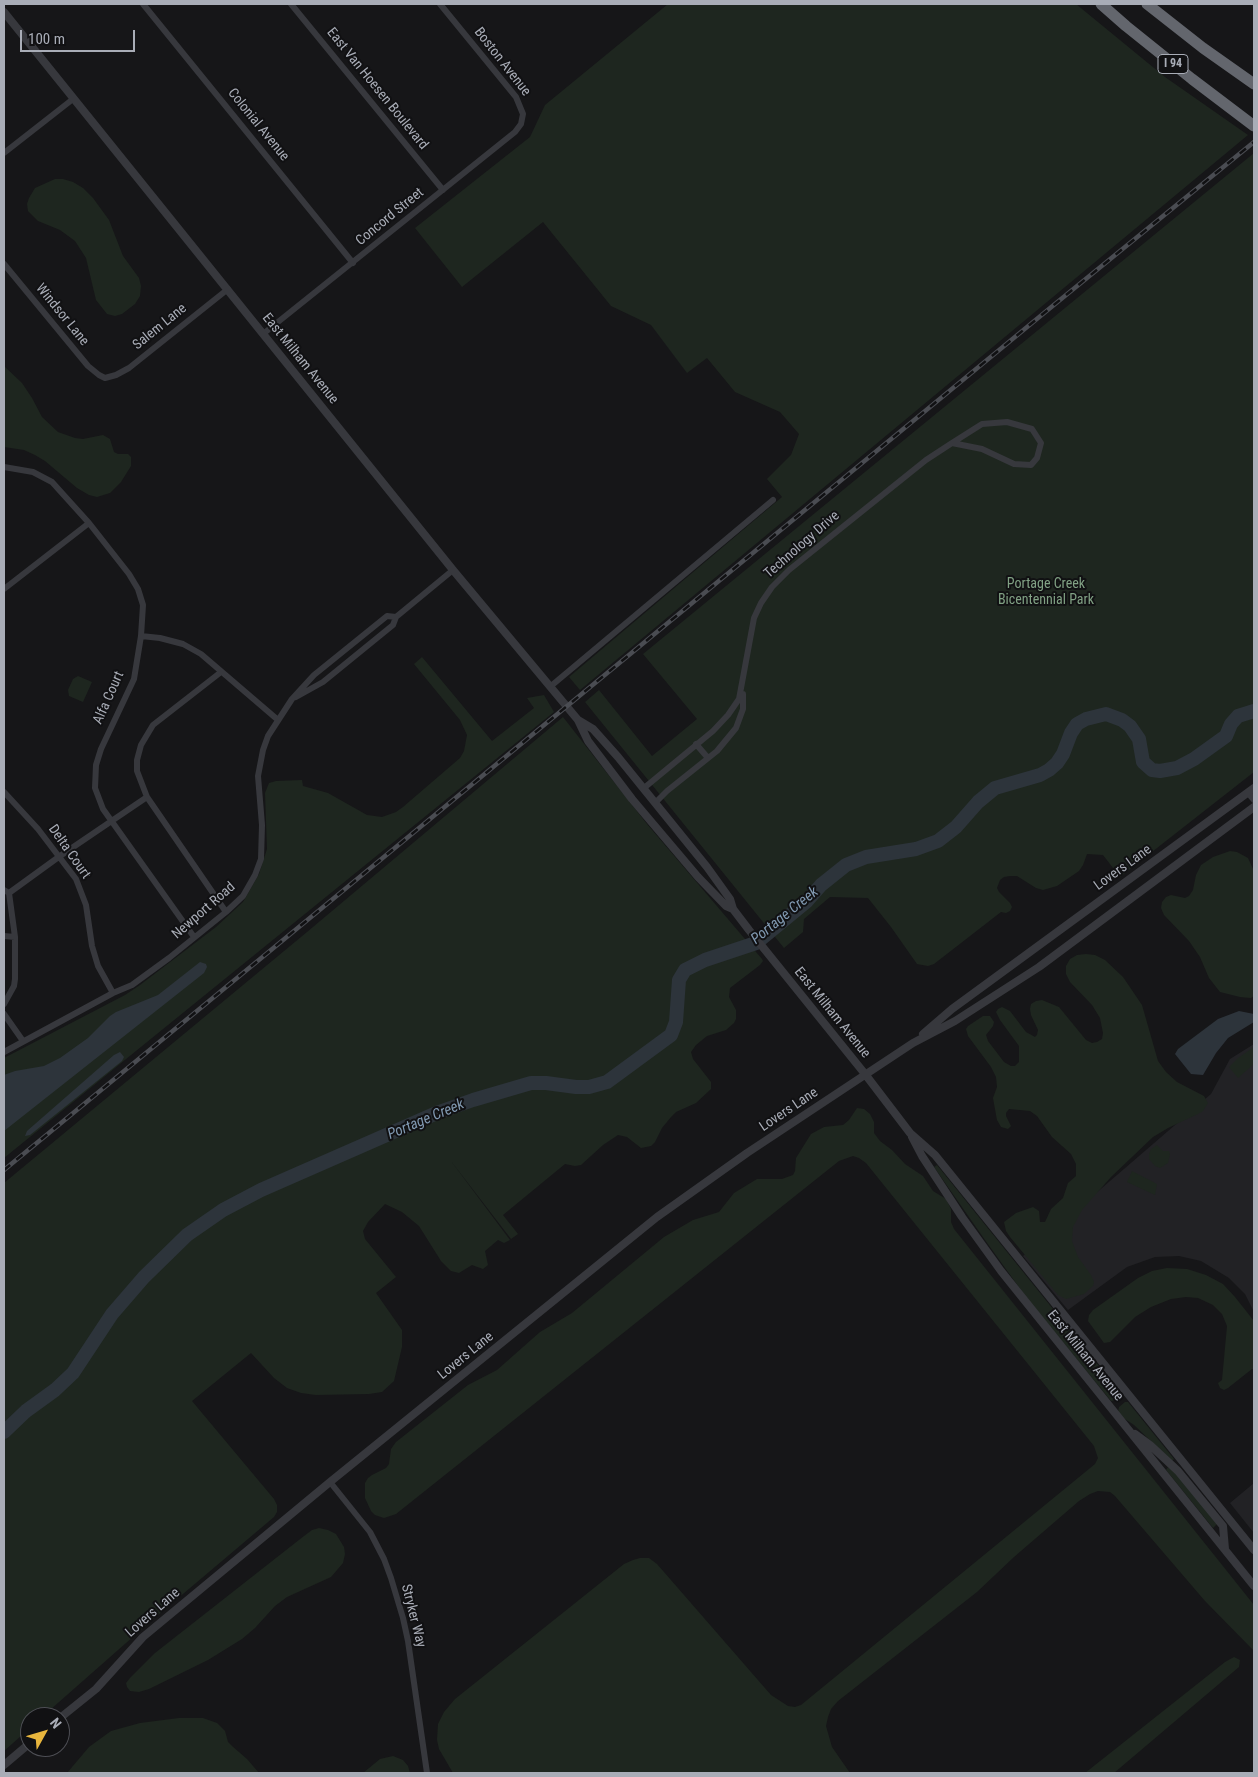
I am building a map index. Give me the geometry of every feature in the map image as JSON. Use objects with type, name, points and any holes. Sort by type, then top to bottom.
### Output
[{"type":"highway","name":"I 94","points":[[1101,4],[1126,26],[1251,124]]},
{"type":"highway","name":"I 94","points":[[1147,4],[1203,48],[1254,84]]},
{"type":"street","name":"Colonial Avenue","points":[[143,4],[353,263]]},
{"type":"street","name":"East Van Hoesen Boulevard","points":[[291,4],[443,190]]},
{"type":"street","name":"Boston Avenue","points":[[440,4],[516,97],[523,114]]},
{"type":"street","name":"East Milham Avenue","points":[[4,12],[453,570],[551,686],[578,720],[588,741],[632,799],[698,877],[726,906],[734,909]]},
{"type":"street","points":[[4,153],[73,99]]},
{"type":"street","name":"Concord Street","points":[[264,334],[515,132],[521,124],[523,114]]},
{"type":"street","name":"Windsor Lane","points":[[4,264],[88,366],[105,378]]},
{"type":"street","name":"Salem Lane","points":[[105,378],[130,368],[228,289]]},
{"type":"street","name":"Technology Drive","points":[[644,788],[713,731],[728,715],[739,699],[745,675],[754,618],[772,587],[789,570],[926,460],[952,443],[982,424],[1008,422],[1032,429],[1041,443],[1037,458],[1031,465],[1014,464],[982,449],[952,443]]},
{"type":"street","name":"Alfa Court","points":[[4,468],[33,472],[52,482],[89,523],[129,574],[138,589],[143,605],[141,636],[134,679],[108,732],[96,765],[95,788],[103,809],[194,937]]},
{"type":"street","points":[[551,686],[773,500]]},
{"type":"street","points":[[4,590],[89,523]]},
{"type":"street","name":"Newport Road","points":[[292,699],[323,682],[394,625],[396,617],[453,570]]},
{"type":"street","name":"Newport Road","points":[[4,1052],[113,992],[132,985],[226,912],[243,896],[255,875],[261,859],[262,825],[258,776],[263,750],[278,720],[292,699],[314,675],[387,616],[396,617]]},
{"type":"street","points":[[141,636],[160,638],[183,644],[202,654],[278,720]]},
{"type":"street","points":[[221,672],[153,726],[139,752],[137,771],[147,797],[226,912]]},
{"type":"street","points":[[655,802],[717,751],[736,728],[742,709],[745,675]]},
{"type":"street","name":"East Milham Avenue","points":[[578,720],[593,729],[618,756],[707,867],[730,899],[734,909],[766,952],[865,1074],[910,1133],[922,1156],[962,1217],[996,1263],[1254,1586]]},
{"type":"street","points":[[696,744],[708,758]]},
{"type":"street","points":[[1251,790],[1254,800]]},
{"type":"street","name":"Lovers Lane","points":[[913,1043],[960,1003],[1251,790]]},
{"type":"street","name":"Delta Court","points":[[4,792],[60,856],[76,879],[86,905],[92,946],[98,966],[113,992]]},
{"type":"street","points":[[4,1004],[14,986],[15,979],[15,937],[6,891],[147,797]]},
{"type":"street","name":"Lovers Lane","points":[[70,1710],[96,1689],[143,1637],[330,1482],[657,1217],[865,1074],[913,1043],[955,1021],[1039,966],[1254,807]]},
{"type":"street","points":[[4,936],[15,937]]},
{"type":"street","points":[[4,1014],[23,1041]]},
{"type":"street","name":"East Milham Avenue","points":[[910,1133],[935,1155],[1254,1550]]},
{"type":"street","points":[[1126,1427],[1150,1445],[1178,1471],[1223,1526],[1225,1549]]},
{"type":"street","name":"Stryker Way","points":[[330,1482],[370,1532],[384,1559],[391,1578],[408,1640],[427,1773]]},
{"type":"street","points":[[1223,1526],[1230,1521]]},
{"type":"street","points":[[4,1765],[20,1751]]},
{"type":"shaded area","points":[[200,962],[206,964],[207,967],[204,973],[4,1131],[4,1075],[44,1066],[60,1058],[88,1038],[110,1016],[158,995]]},
{"type":"shaded area","points":[[1239,1011],[1254,1014],[1254,1022],[1228,1038],[1216,1053],[1203,1075],[1191,1074],[1175,1054],[1178,1049],[1218,1019]]},
{"type":"shaded area","points":[[1254,1044],[1254,1312],[1245,1294],[1229,1278],[1201,1261],[1179,1256],[1155,1257],[1127,1267],[1068,1310],[1023,1256],[1211,1094],[1230,1059]]},
{"type":"shaded area","points":[[120,1052],[124,1057],[122,1061],[30,1135],[25,1136],[27,1131],[114,1055]]},
{"type":"shaded area","points":[[1254,1483],[1254,1533],[1230,1503]]},
{"type":"green space","points":[[668,4],[1076,4],[1165,77],[1248,135],[580,690],[569,677],[782,497],[767,479],[791,455],[799,434],[780,412],[735,392],[707,358],[687,373],[651,325],[611,306],[543,222],[462,287],[415,228],[530,137],[545,105]]},
{"type":"green space","name":"Portage Creek Bicentennial Park","points":[[1254,153],[1254,772],[1120,877],[1103,855],[1087,854],[1079,871],[1057,886],[1043,890],[1036,888],[1017,876],[1004,877],[1000,880],[997,888],[1010,903],[1012,907],[1010,911],[1006,913],[1001,912],[934,964],[928,966],[917,964],[868,898],[830,897],[804,919],[803,932],[784,948],[585,702],[599,690],[652,756],[697,719],[643,654]]},
{"type":"green space","points":[[55,179],[73,182],[83,188],[93,198],[109,220],[123,256],[139,278],[141,286],[140,296],[135,304],[122,314],[115,316],[107,314],[96,300],[86,258],[75,241],[60,230],[38,221],[28,211],[27,204],[35,188]]},
{"type":"green space","points":[[4,366],[22,383],[42,417],[58,432],[83,439],[103,435],[110,439],[114,452],[128,454],[131,457],[131,466],[121,482],[110,493],[97,497],[89,495],[77,488],[35,455],[24,450],[4,447]]},
{"type":"green space","points":[[422,657],[492,741],[534,708],[527,698],[544,695],[554,712],[4,1158],[4,1058],[125,995],[216,927],[243,902],[259,874],[267,849],[265,793],[269,783],[302,780],[303,786],[328,793],[367,815],[382,817],[396,812],[403,807],[460,758],[464,751],[467,735],[460,720],[414,664]]},
{"type":"green space","points":[[78,676],[92,682],[83,702],[69,696],[68,690],[73,679]]},
{"type":"green space","points":[[563,717],[647,824],[763,961],[730,988],[729,997],[736,1010],[734,1023],[726,1030],[707,1036],[691,1052],[693,1059],[711,1082],[711,1089],[696,1103],[676,1112],[662,1128],[651,1146],[641,1148],[627,1137],[618,1135],[603,1145],[581,1165],[565,1164],[503,1215],[518,1234],[511,1239],[451,1161],[510,1240],[504,1243],[498,1240],[485,1251],[488,1265],[483,1269],[472,1265],[459,1273],[451,1271],[441,1261],[419,1226],[402,1212],[385,1204],[368,1222],[363,1231],[365,1239],[396,1277],[376,1293],[402,1330],[402,1347],[394,1381],[382,1392],[316,1395],[301,1393],[287,1388],[274,1378],[251,1353],[192,1401],[274,1499],[277,1505],[277,1512],[274,1517],[53,1707],[20,1707],[20,1737],[4,1751],[4,1183]]},
{"type":"green space","points":[[1230,851],[1237,852],[1248,858],[1254,871],[1254,996],[1251,998],[1220,992],[1209,978],[1200,957],[1189,941],[1164,915],[1161,908],[1162,902],[1166,897],[1171,895],[1185,898],[1189,896],[1193,890],[1196,875],[1201,865],[1213,857]]},
{"type":"green space","points":[[1077,955],[1095,955],[1105,960],[1123,977],[1142,1005],[1158,1061],[1177,1082],[1204,1096],[1208,1103],[1203,1111],[1153,1137],[1111,1177],[1082,1210],[1073,1227],[1072,1241],[1078,1257],[1094,1282],[1093,1286],[1084,1294],[1066,1299],[1058,1295],[1010,1237],[1004,1222],[1016,1213],[1033,1207],[1039,1211],[1040,1222],[1045,1222],[1051,1209],[1063,1198],[1068,1183],[1076,1176],[1076,1164],[1071,1154],[1052,1137],[1037,1116],[1030,1111],[1009,1109],[1006,1116],[1011,1126],[1008,1129],[1001,1127],[997,1120],[993,1098],[997,1087],[996,1077],[991,1067],[968,1036],[966,1029],[983,1016],[990,1016],[994,1022],[986,1035],[988,1041],[1004,1062],[1015,1066],[1019,1062],[1019,1046],[996,1012],[1002,1007],[1010,1011],[1026,1032],[1035,1037],[1038,1030],[1030,1009],[1031,1004],[1042,1000],[1059,1007],[1086,1040],[1092,1043],[1102,1039],[1103,1033],[1100,1018],[1092,1005],[1070,982],[1066,974],[1066,966],[1070,959]]},
{"type":"green space","points":[[1254,1047],[1254,1064],[1238,1078],[1229,1067]]},
{"type":"green space","points":[[857,1108],[864,1109],[870,1114],[874,1122],[874,1133],[880,1141],[892,1150],[905,1164],[923,1176],[933,1191],[946,1199],[951,1209],[951,1222],[954,1229],[1254,1605],[1254,1651],[1205,1601],[1115,1496],[1110,1492],[1098,1491],[1079,1501],[977,1592],[838,1701],[831,1709],[826,1726],[832,1747],[850,1773],[453,1773],[439,1749],[437,1740],[438,1724],[444,1712],[455,1699],[624,1564],[640,1558],[649,1558],[657,1564],[771,1695],[788,1706],[795,1707],[801,1705],[1095,1464],[1098,1458],[1094,1446],[866,1163],[853,1156],[839,1161],[396,1514],[384,1518],[375,1515],[371,1511],[365,1498],[365,1483],[372,1475],[386,1468],[389,1464],[391,1449],[396,1442],[468,1385],[497,1370],[540,1332],[572,1313],[664,1237],[693,1220],[719,1212],[734,1193],[757,1179],[782,1179],[793,1175],[796,1158],[811,1134],[824,1127],[843,1125]]},
{"type":"green space","points":[[1157,1145],[1163,1151],[1169,1151],[1170,1154],[1168,1163],[1160,1168],[1155,1166],[1149,1159],[1151,1149]]},
{"type":"green space","points":[[937,1165],[1119,1391],[1121,1395],[1117,1400],[1111,1401],[1026,1297],[934,1167]]},
{"type":"green space","points":[[1132,1171],[1157,1184],[1155,1195],[1127,1182]]},
{"type":"green space","points":[[1167,1268],[1187,1269],[1206,1275],[1223,1284],[1254,1321],[1254,1370],[1252,1369],[1224,1390],[1220,1388],[1218,1383],[1222,1380],[1227,1326],[1222,1314],[1213,1305],[1198,1298],[1171,1299],[1151,1307],[1135,1317],[1110,1342],[1104,1343],[1088,1321],[1089,1315],[1093,1310],[1138,1278],[1152,1271]]},
{"type":"green space","points":[[1128,1402],[1174,1459],[1172,1461],[1118,1412],[1119,1407]]},
{"type":"green space","points":[[1168,1467],[1176,1473],[1217,1524],[1213,1528],[1166,1470]]},
{"type":"green space","points":[[319,1528],[336,1534],[344,1547],[343,1563],[331,1577],[287,1597],[275,1606],[242,1639],[208,1660],[149,1689],[139,1692],[130,1691],[126,1683],[155,1653],[304,1536],[312,1530]]},
{"type":"green space","points":[[1234,1657],[1240,1660],[1239,1667],[1114,1773],[1085,1773],[1225,1662]]},
{"type":"green space","points":[[179,1718],[203,1718],[217,1723],[225,1731],[228,1742],[259,1773],[67,1773],[89,1747],[111,1731],[140,1723]]},
{"type":"green space","points":[[393,1756],[403,1760],[408,1766],[410,1773],[363,1773],[380,1759]]},
{"type":"waterway","name":"Portage Creek","points":[[4,1432],[26,1411],[55,1390],[73,1373],[112,1314],[144,1277],[187,1235],[223,1210],[261,1190],[439,1112],[473,1100],[531,1083],[589,1087],[607,1082],[671,1035],[676,1022],[679,980],[685,970],[705,960],[756,943],[807,901],[821,885],[846,865],[866,857],[916,849],[938,841],[956,827],[978,802],[995,788],[1040,775],[1049,770],[1063,754],[1071,733],[1077,724],[1086,719],[1106,714],[1122,720],[1130,726],[1139,739],[1143,762],[1152,770],[1160,771],[1177,768],[1194,759],[1226,736],[1231,724],[1238,716],[1254,711]]},
{"type":"railway","points":[[4,1170],[1254,142]]}]
